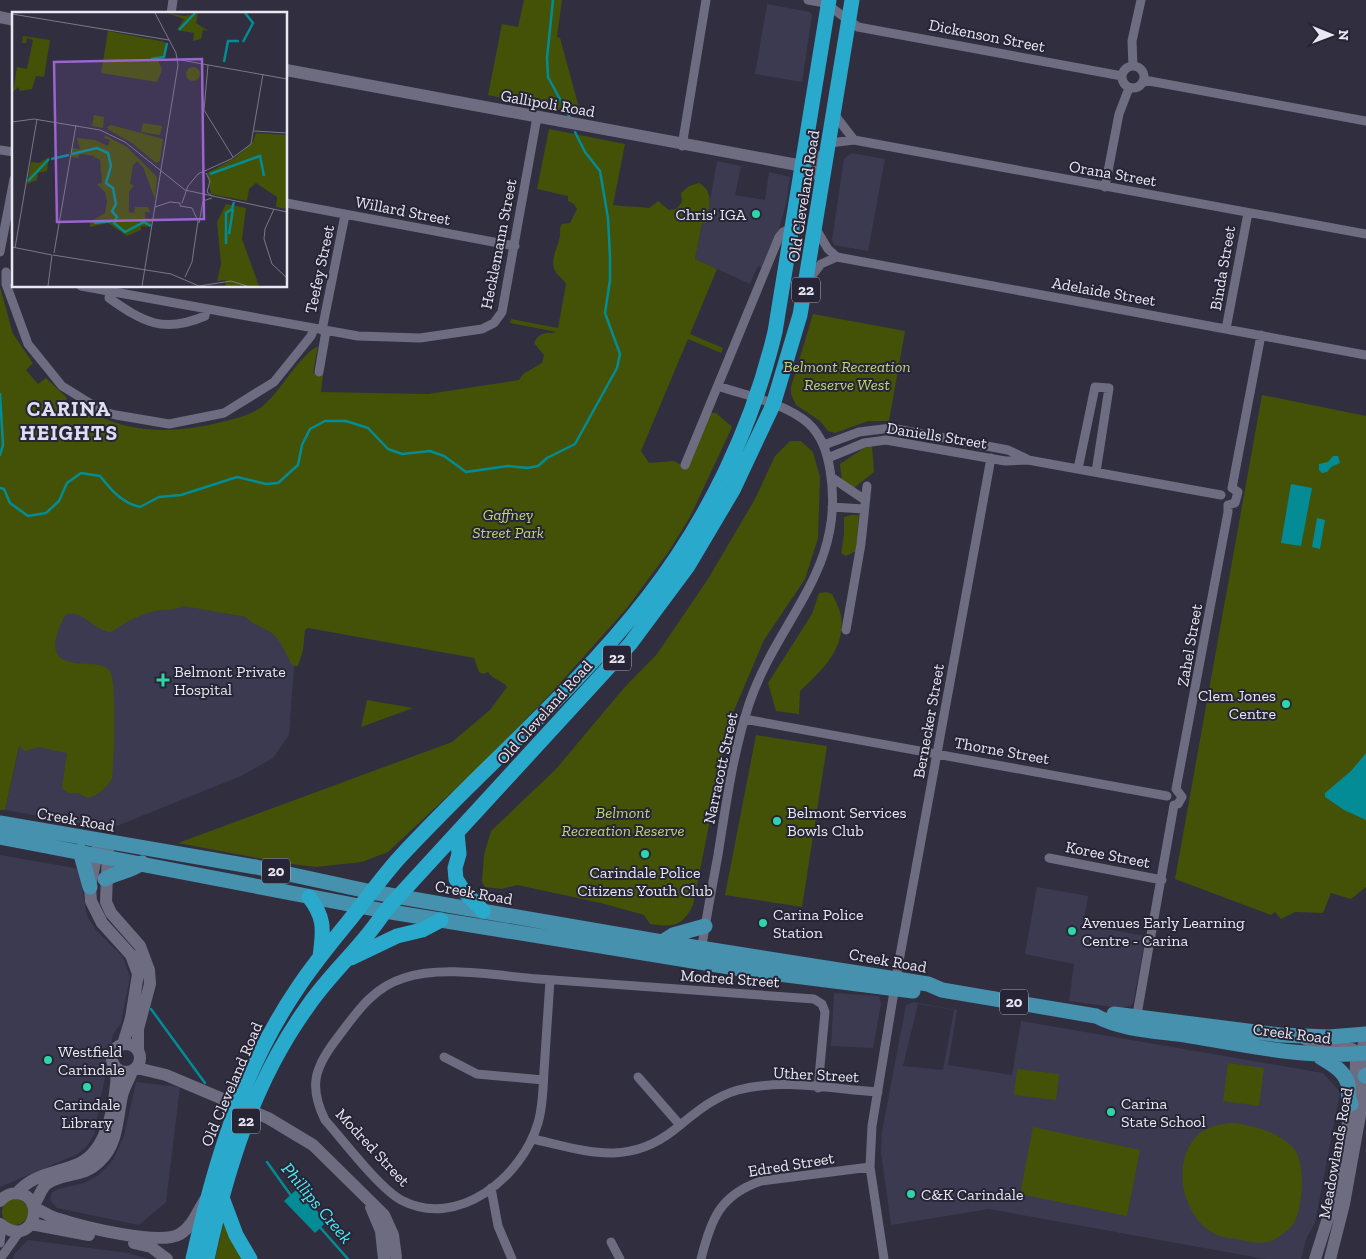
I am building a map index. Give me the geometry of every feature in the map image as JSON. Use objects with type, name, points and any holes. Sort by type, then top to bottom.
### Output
[{"type":"highway","name":"Old Cleveland Road","points":[[193,1259],[214,1195],[269,1071],[306,1007],[321,987],[375,927],[398,896],[630,644],[667,596],[720,514],[750,457],[772,405],[797,328],[816,229],[852,0]]},
{"type":"highway","name":"Old Cleveland Road","points":[[207,1259],[214,1195],[227,1132],[259,1056],[295,990],[407,850],[541,717],[648,597],[692,533],[714,494],[736,448],[775,332],[829,3]]},
{"type":"highway","points":[[457,833],[456,879],[463,890],[484,911]]},
{"type":"highway","points":[[309,897],[319,911],[322,922],[320,957]]},
{"type":"highway","points":[[346,960],[394,937],[422,930],[441,920]]},
{"type":"highway","points":[[214,1195],[250,1259]]},
{"type":"main road","name":"Creek Road","points":[[0,823],[103,849],[142,863],[385,912],[897,984],[926,992],[942,990],[1096,1016],[1109,1013],[1135,1022],[1318,1055],[1362,1053]]},
{"type":"main road","name":"Creek Road","points":[[0,837],[80,851],[103,849],[256,867],[372,892],[662,942],[700,955]]},
{"type":"main road","points":[[80,851],[90,887]]},
{"type":"main road","points":[[105,879],[113,874],[130,872],[142,863]]},
{"type":"main road","points":[[662,942],[673,934],[705,926]]},
{"type":"main road","name":"Creek Road","points":[[1135,1022],[1302,1036],[1329,1037],[1366,1034]]},
{"type":"main road","points":[[1318,1055],[1336,1067],[1344,1076],[1348,1084],[1348,1098],[1351,1104]]},
{"type":"street","points":[[682,146],[706,0]]},
{"type":"street","points":[[808,0],[829,3]]},
{"type":"street","points":[[1133,66],[1132,41],[1141,0]]},
{"type":"street","name":"Dickenson Street","points":[[829,3],[849,22],[858,27],[1122,76]]},
{"type":"street","points":[[1133,66],[1140,69],[1144,80],[1138,88],[1129,88],[1124,84],[1122,76],[1124,70],[1133,66]]},
{"type":"street","name":"Gallipoli Road","points":[[288,70],[682,146],[803,166]]},
{"type":"street","points":[[1144,80],[1366,120]]},
{"type":"street","points":[[1105,187],[1119,114],[1129,88]]},
{"type":"street","points":[[834,114],[854,140]]},
{"type":"street","name":"Hecklemann Street","points":[[91,288],[358,336],[420,338],[482,329],[494,323],[502,312],[537,117]]},
{"type":"street","name":"Orana Street","points":[[829,148],[854,140],[1366,234]]},
{"type":"street","points":[[803,166],[829,148]]},
{"type":"street","points":[[803,166],[816,172],[823,181]]},
{"type":"street","points":[[0,252],[12,189]]},
{"type":"street","name":"Willard Street","points":[[288,203],[515,246]]},
{"type":"street","name":"Binda Street","points":[[1226,329],[1248,213]]},
{"type":"street","name":"Teefey Street","points":[[319,372],[321,330],[345,215]]},
{"type":"street","name":"Old Cleveland Road","points":[[685,465],[780,236],[793,228]]},
{"type":"street","points":[[807,282],[821,264],[837,258],[830,252],[816,229]]},
{"type":"street","name":"Adelaide Street","points":[[837,258],[1366,355]]},
{"type":"street","points":[[7,272],[6,284],[24,336],[62,386],[110,414],[158,424],[169,424],[217,415],[260,391],[278,377],[311,336],[321,330]]},
{"type":"street","points":[[110,292],[109,298],[135,316],[160,325],[177,325],[196,320],[205,316],[206,309]]},
{"type":"street","points":[[1232,488],[1261,335]]},
{"type":"street","points":[[718,386],[772,405],[807,423],[818,434],[828,458]]},
{"type":"street","points":[[1078,469],[1095,387],[1109,388],[1096,472]]},
{"type":"street","name":"Daniells Street","points":[[824,445],[859,432],[891,428],[1008,450],[1028,460]]},
{"type":"street","name":"Daniells Street","points":[[828,458],[864,443],[886,440],[1005,461],[1028,460],[1221,495]]},
{"type":"street","name":"Narracott Street","points":[[700,955],[737,745],[744,718],[772,650],[818,573],[830,531],[832,507],[828,458]]},
{"type":"street","name":"Bernecker Street","points":[[884,1259],[870,1167],[872,1126],[897,984],[899,961],[991,458]]},
{"type":"street","points":[[831,477],[865,504]]},
{"type":"street","points":[[846,630],[867,486]]},
{"type":"street","points":[[1227,488],[1232,488],[1238,492],[1238,500],[1228,505],[1224,503],[1221,495],[1227,488]]},
{"type":"street","points":[[832,507],[865,504]]},
{"type":"street","name":"Zahel Street","points":[[1176,789],[1227,522],[1228,505]]},
{"type":"street","name":"Thorne Street","points":[[744,718],[1167,796]]},
{"type":"street","points":[[1176,789],[1182,798],[1178,804],[1174,805],[1168,801],[1167,796],[1169,791],[1176,789]]},
{"type":"street","points":[[1135,1022],[1174,805]]},
{"type":"street","points":[[103,849],[105,897],[108,908],[128,931],[144,954],[149,970],[150,984],[133,1028],[123,1044],[116,1048],[112,1057],[118,1069],[124,1072],[137,1061]]},
{"type":"street","points":[[0,1259],[25,1228],[42,1189],[49,1182],[82,1173],[94,1167],[106,1155],[114,1138],[122,1096],[137,1061],[133,1028],[138,974],[131,955],[97,916],[91,901],[90,887],[103,849]]},
{"type":"street","name":"Koree Street","points":[[1049,858],[1162,880]]},
{"type":"street","name":"Modred Street","points":[[550,980],[542,1105],[533,1139],[514,1167],[491,1188],[468,1203],[452,1207],[432,1208],[400,1200],[387,1190],[325,1120],[315,1091],[318,1067],[322,1058],[362,1005],[373,994],[402,978],[422,973],[445,972],[814,999],[822,1004],[824,1012],[818,1088]]},
{"type":"street","points":[[1302,1036],[1316,1046],[1349,1048],[1362,1053]]},
{"type":"street","name":"Meadowlands Road","points":[[1315,1259],[1331,1209],[1351,1104],[1366,1040]]},
{"type":"street","points":[[123,1044],[131,1044],[137,1061],[268,1118],[314,1145],[388,1220],[393,1235],[390,1259]]},
{"type":"street","name":"Meadowlands Road","points":[[1330,1259],[1345,1195],[1366,1075],[1362,1053]]},
{"type":"street","points":[[444,1057],[478,1074],[543,1080]]},
{"type":"street","points":[[1,1200],[17,1193],[32,1180],[46,1172],[79,1164],[98,1149],[108,1121],[118,1069]]},
{"type":"street","points":[[638,1077],[680,1125]]},
{"type":"street","name":"Uther Street","points":[[533,1139],[601,1154],[618,1154],[649,1146],[716,1098],[756,1086],[782,1084],[878,1092]]},
{"type":"street","name":"Edred Street","points":[[701,1259],[710,1225],[719,1209],[744,1187],[761,1181],[870,1167]]},
{"type":"street","points":[[491,1188],[498,1226],[512,1259]]},
{"type":"street","points":[[17,1193],[27,1197],[34,1207],[58,1219],[148,1238],[176,1236],[187,1229],[214,1195]]},
{"type":"street","points":[[1,1225],[10,1231],[25,1228],[151,1246],[167,1259]]},
{"type":"street","points":[[0,1243],[1,1225]]},
{"type":"street","points":[[610,1242],[620,1259]]},
{"type":"shaded area","points":[[767,4],[810,12],[812,15],[802,82],[755,74]]},
{"type":"shaded area","points":[[851,153],[885,159],[868,251],[834,245],[832,240],[844,159]]},
{"type":"shaded area","points":[[717,161],[741,166],[735,195],[765,200],[769,172],[790,177],[786,204],[778,232],[763,268],[758,266],[750,284],[695,259],[702,222],[706,223]]},
{"type":"shaded area","points":[[1333,456],[1338,456],[1340,463],[1331,467],[1327,472],[1322,473],[1319,470],[1319,464],[1328,462]]},
{"type":"shaded area","points":[[1291,484],[1312,488],[1301,546],[1281,543]]},
{"type":"shaded area","points":[[1317,518],[1325,520],[1320,549],[1312,547]]},
{"type":"shaded area","name":"Belmont Private Hospital","points":[[56,583],[297,626],[289,735],[273,758],[241,776],[117,826],[88,825],[5,810]]},
{"type":"shaded area","points":[[1366,753],[1366,820],[1344,810],[1325,797],[1325,793],[1351,771]]},
{"type":"shaded area","name":"Westfield Carindale","points":[[0,855],[75,868],[79,871],[87,916],[96,930],[123,957],[130,977],[121,1024],[113,1034],[94,1135],[87,1146],[78,1154],[0,1187]]},
{"type":"shaded area","points":[[1037,887],[1088,896],[1083,925],[1146,936],[1133,1003],[1130,1006],[1120,1008],[1069,1001],[1074,964],[1025,954]]},
{"type":"shaded area","points":[[834,993],[879,996],[881,1004],[873,1048],[831,1046]]},
{"type":"shaded area","name":"Carina State School","points":[[913,1002],[957,1010],[948,1065],[1012,1075],[1021,1021],[1323,1073],[1340,1092],[1315,1223],[1307,1237],[1301,1259],[1265,1259],[989,1209],[891,1225],[881,1152],[882,1132],[906,1005]],"holes":[[[918,1004],[954,1010],[943,1070],[903,1066]]]},
{"type":"shaded area","points":[[136,1082],[180,1087],[166,1202],[139,1225],[57,1208],[50,1200],[52,1193],[58,1189],[84,1183],[99,1175],[113,1160],[124,1136]]},
{"type":"shaded area","points":[[296,1190],[327,1221],[315,1233],[284,1201]]},
{"type":"shaded area","points":[[28,1240],[128,1253],[148,1259],[13,1259],[14,1254]]},
{"type":"green space","points":[[524,0],[562,0],[557,37],[560,38],[581,115],[488,95],[502,24],[518,27]]},
{"type":"green space","name":"Gaffney Street Park","points":[[549,129],[625,144],[613,205],[649,208],[658,201],[669,210],[676,209],[682,202],[681,193],[689,186],[699,183],[707,191],[710,200],[706,223],[702,223],[695,259],[717,269],[690,334],[723,348],[721,353],[688,339],[641,451],[649,463],[674,461],[686,468],[710,413],[716,413],[732,427],[690,517],[669,551],[627,608],[552,692],[483,763],[388,852],[362,862],[316,867],[283,863],[178,843],[452,742],[490,710],[507,687],[488,672],[483,674],[479,672],[474,658],[308,628],[305,630],[303,650],[298,666],[293,666],[276,637],[246,617],[183,606],[143,615],[111,632],[98,628],[77,614],[65,615],[56,636],[56,650],[61,658],[70,662],[103,666],[110,671],[114,690],[112,778],[102,791],[88,798],[78,793],[68,793],[62,788],[67,753],[38,747],[25,751],[19,746],[5,810],[0,810],[0,287],[13,334],[33,363],[26,370],[38,384],[46,378],[67,398],[63,407],[77,415],[82,407],[98,416],[131,427],[165,430],[183,429],[218,423],[248,414],[264,405],[304,357],[318,346],[313,373],[323,375],[321,392],[428,394],[519,380],[523,374],[542,363],[544,355],[534,343],[539,336],[545,333],[557,332],[510,323],[511,319],[558,328],[566,284],[555,270],[553,263],[560,228],[562,224],[570,223],[577,209],[574,204],[568,201],[568,196],[537,189]]},
{"type":"green space","name":"Belmont Recreation Reserve West","points":[[813,314],[905,331],[889,421],[868,421],[835,433],[828,431],[820,421],[796,405],[791,394],[791,387]]},
{"type":"green space","name":"Clem Jones Centre","points":[[1262,395],[1366,416],[1366,887],[1351,899],[1331,893],[1323,913],[1295,912],[1281,919],[1275,912],[1271,915],[1175,879]]},
{"type":"green space","name":"Belmont Recreation Reserve","points":[[790,441],[801,441],[813,452],[820,477],[818,538],[805,579],[764,640],[730,720],[693,905],[685,918],[671,925],[650,924],[644,915],[601,903],[517,885],[501,889],[485,887],[482,882],[484,855],[491,831],[556,769],[623,689],[657,654],[708,579],[755,499],[775,456]]},
{"type":"green space","points":[[872,446],[874,472],[854,488],[842,481],[840,464],[864,448]]},
{"type":"green space","points":[[859,515],[856,551],[846,556],[841,553],[844,517]]},
{"type":"green space","points":[[826,592],[832,594],[841,616],[842,628],[836,649],[824,667],[800,691],[799,714],[776,711],[768,683],[812,614],[819,593]]},
{"type":"green space","points":[[367,700],[413,708],[361,727]]},
{"type":"green space","name":"Belmont Services Bowls Club","points":[[756,735],[827,746],[802,907],[725,895]]},
{"type":"green space","points":[[1228,1063],[1264,1068],[1259,1106],[1223,1101]]},
{"type":"green space","points":[[1017,1069],[1059,1074],[1056,1100],[1014,1095]]},
{"type":"green space","points":[[1233,1123],[1258,1128],[1274,1134],[1288,1143],[1298,1156],[1302,1174],[1302,1185],[1297,1216],[1294,1223],[1288,1229],[1277,1238],[1268,1242],[1250,1242],[1215,1234],[1195,1216],[1188,1204],[1182,1176],[1188,1149],[1195,1138],[1203,1131],[1222,1124]]},
{"type":"green space","points":[[1033,1127],[1140,1150],[1127,1216],[1020,1194]]},
{"type":"green space","points":[[15,1199],[25,1202],[28,1212],[25,1222],[15,1225],[5,1222],[2,1212],[5,1202]]},
{"type":"green space","points":[[224,1222],[246,1259],[215,1259]]},
{"type":"waterway","name":"Phillips Creek","points":[[553,0],[547,58],[548,77],[570,118]]},
{"type":"waterway","name":"Phillips Creek","points":[[0,488],[4,489],[10,503],[28,516],[46,513],[59,501],[67,483],[81,473],[100,476],[122,499],[140,507],[159,497],[181,495],[237,477],[266,484],[278,483],[298,465],[302,445],[310,429],[325,421],[346,421],[368,428],[388,449],[402,454],[430,451],[444,456],[466,472],[508,466],[527,468],[538,466],[547,458],[575,444],[617,368],[620,354],[605,313],[610,280],[610,257],[608,218],[600,171],[585,152],[575,132]]},
{"type":"waterway","points":[[0,394],[3,445],[0,455]]},
{"type":"waterway","name":"Phillips Creek","points":[[151,1009],[205,1083]]},
{"type":"waterway","name":"Phillips Creek","points":[[267,1162],[292,1197]]},
{"type":"waterway","name":"Phillips Creek","points":[[318,1225],[348,1259]]},
{"type":"place","name":"Chris' IGA","points":[[756,214]]},
{"type":"place","name":"Belmont Private Hospital","points":[[163,680]]},
{"type":"place","name":"Clem Jones Centre","points":[[1286,704]]},
{"type":"place","name":"Belmont Services Bowls Club","points":[[777,821]]},
{"type":"place","name":"Carindale Police Citizens Youth Club","points":[[645,854]]},
{"type":"place","name":"Carina Police Station","points":[[763,923]]},
{"type":"place","name":"Avenues Early Learning Centre - Carina","points":[[1072,931]]},
{"type":"place","name":"Westfield Carindale","points":[[48,1060]]},
{"type":"place","name":"Carindale Library","points":[[87,1087]]},
{"type":"place","name":"Carina State School","points":[[1111,1112]]},
{"type":"place","name":"C&K Carindale","points":[[911,1194]]},
{"type":"district","name":"CARINA HEIGHTS","points":[[69,421]]}]
